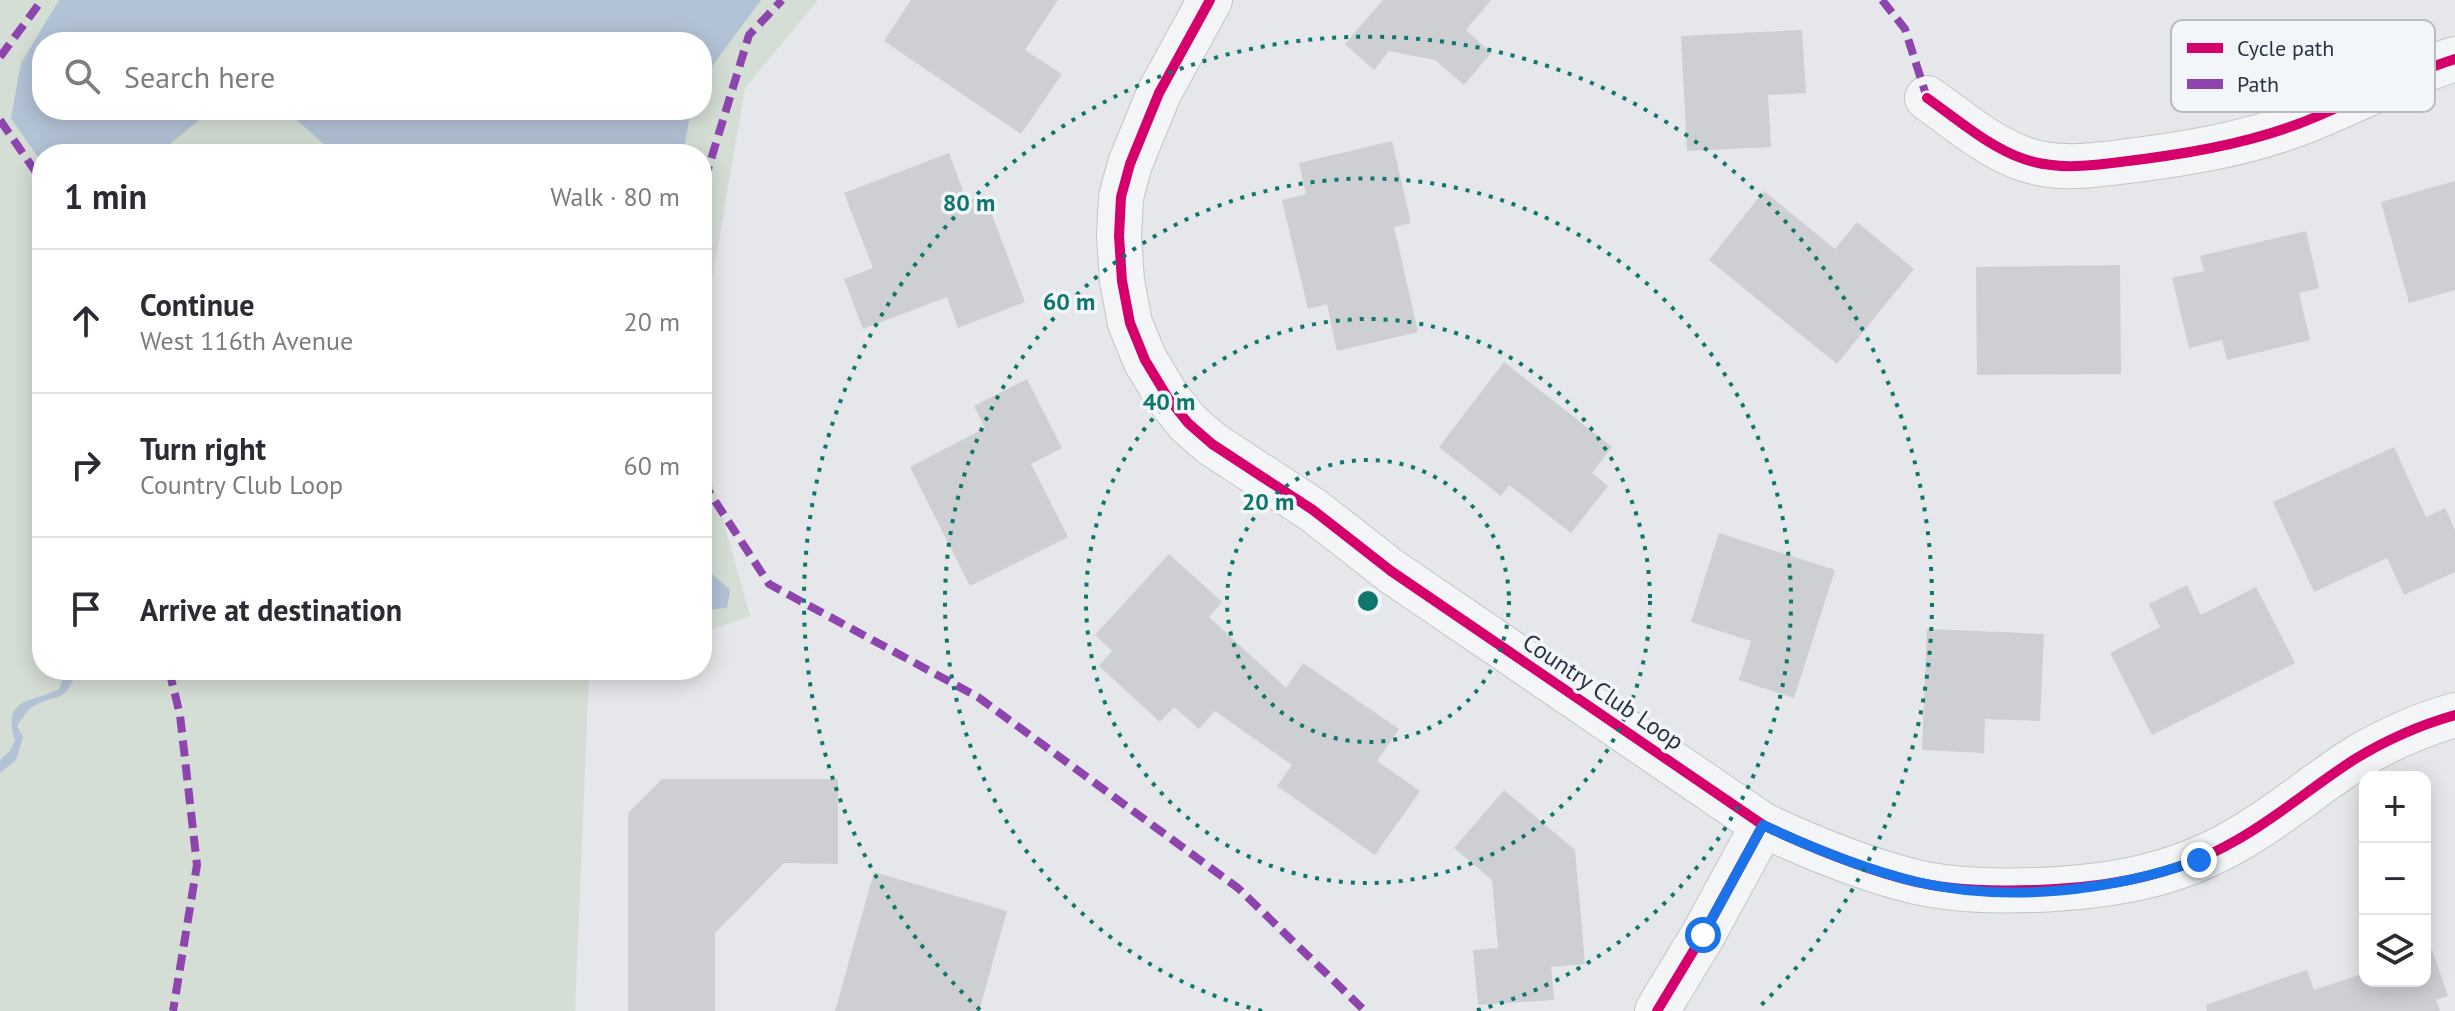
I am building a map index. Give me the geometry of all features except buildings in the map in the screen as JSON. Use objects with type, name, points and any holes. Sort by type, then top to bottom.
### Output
[{"type":"street","name":"Country Club Loop","points":[[1210,0],[1159,93],[1130,164],[1121,197],[1119,236],[1122,281],[1130,323],[1145,360],[1168,398],[1188,423],[1212,444],[1313,510],[1391,571],[1763,825],[1820,851],[1916,881],[1956,889],[1995,891],[2119,884],[2199,860],[2291,807],[2354,760],[2396,737],[2455,715]]},
{"type":"street","points":[[2435,67],[2455,59]]},
{"type":"street","points":[[1927,98],[1999,148],[2025,160],[2049,165],[2084,166],[2155,158],[2252,139],[2327,112]]},
{"type":"street","points":[[1657,1011],[1763,825]]},
{"type":"shaded area","points":[[0,0],[818,0],[745,88],[712,280],[712,144],[32,144],[32,680],[589,680],[575,1011],[0,1011]]},
{"type":"shaded area","points":[[712,481],[750,616],[712,629]]},
{"type":"water","points":[[59,0],[761,0],[712,66],[712,32],[40,32]]},
{"type":"water","points":[[32,45],[32,120],[199,120],[170,144],[32,144],[32,148],[11,118],[21,63]]},
{"type":"water","points":[[296,120],[689,120],[685,144],[324,144]]},
{"type":"water","points":[[712,574],[730,590],[727,608],[712,609]]},
{"type":"water","points":[[62,680],[72,680],[61,696],[34,706],[27,712],[17,726],[23,737],[16,760],[0,773],[0,760],[15,741],[12,716],[16,708],[59,689]]},
{"type":"marked path","points":[[0,57],[42,0]]},
{"type":"marked path","points":[[712,156],[749,35],[782,0]]},
{"type":"marked path","points":[[1882,0],[1905,29],[1927,98]]},
{"type":"marked path","points":[[0,120],[32,166]]},
{"type":"marked path","points":[[712,496],[769,584],[978,697],[1238,888],[1365,1011]]},
{"type":"marked path","points":[[171,680],[180,715],[197,865],[173,1011]]},
{"type":"cycle path","points":[[1210,0],[1159,93],[1130,164],[1121,197],[1119,236],[1122,281],[1130,323],[1145,360],[1168,398],[1188,423],[1212,444],[1313,510],[1391,571],[1763,825],[1857,864],[1931,885],[1976,890],[2022,890],[2114,883],[2164,872],[2212,853],[2266,822],[2367,752],[2416,728],[2455,715]]},
{"type":"cycle path","points":[[2435,66],[2455,59]]},
{"type":"cycle path","points":[[1927,98],[2011,154],[2060,166],[2142,159],[2233,143],[2298,124],[2326,112]]},
{"type":"cycle path","points":[[1657,1011],[1763,825]]},
{"type":"route","points":[[1703,935],[1763,825],[1820,851],[1916,881],[1956,889],[1995,891],[2119,884],[2199,860]]}]
